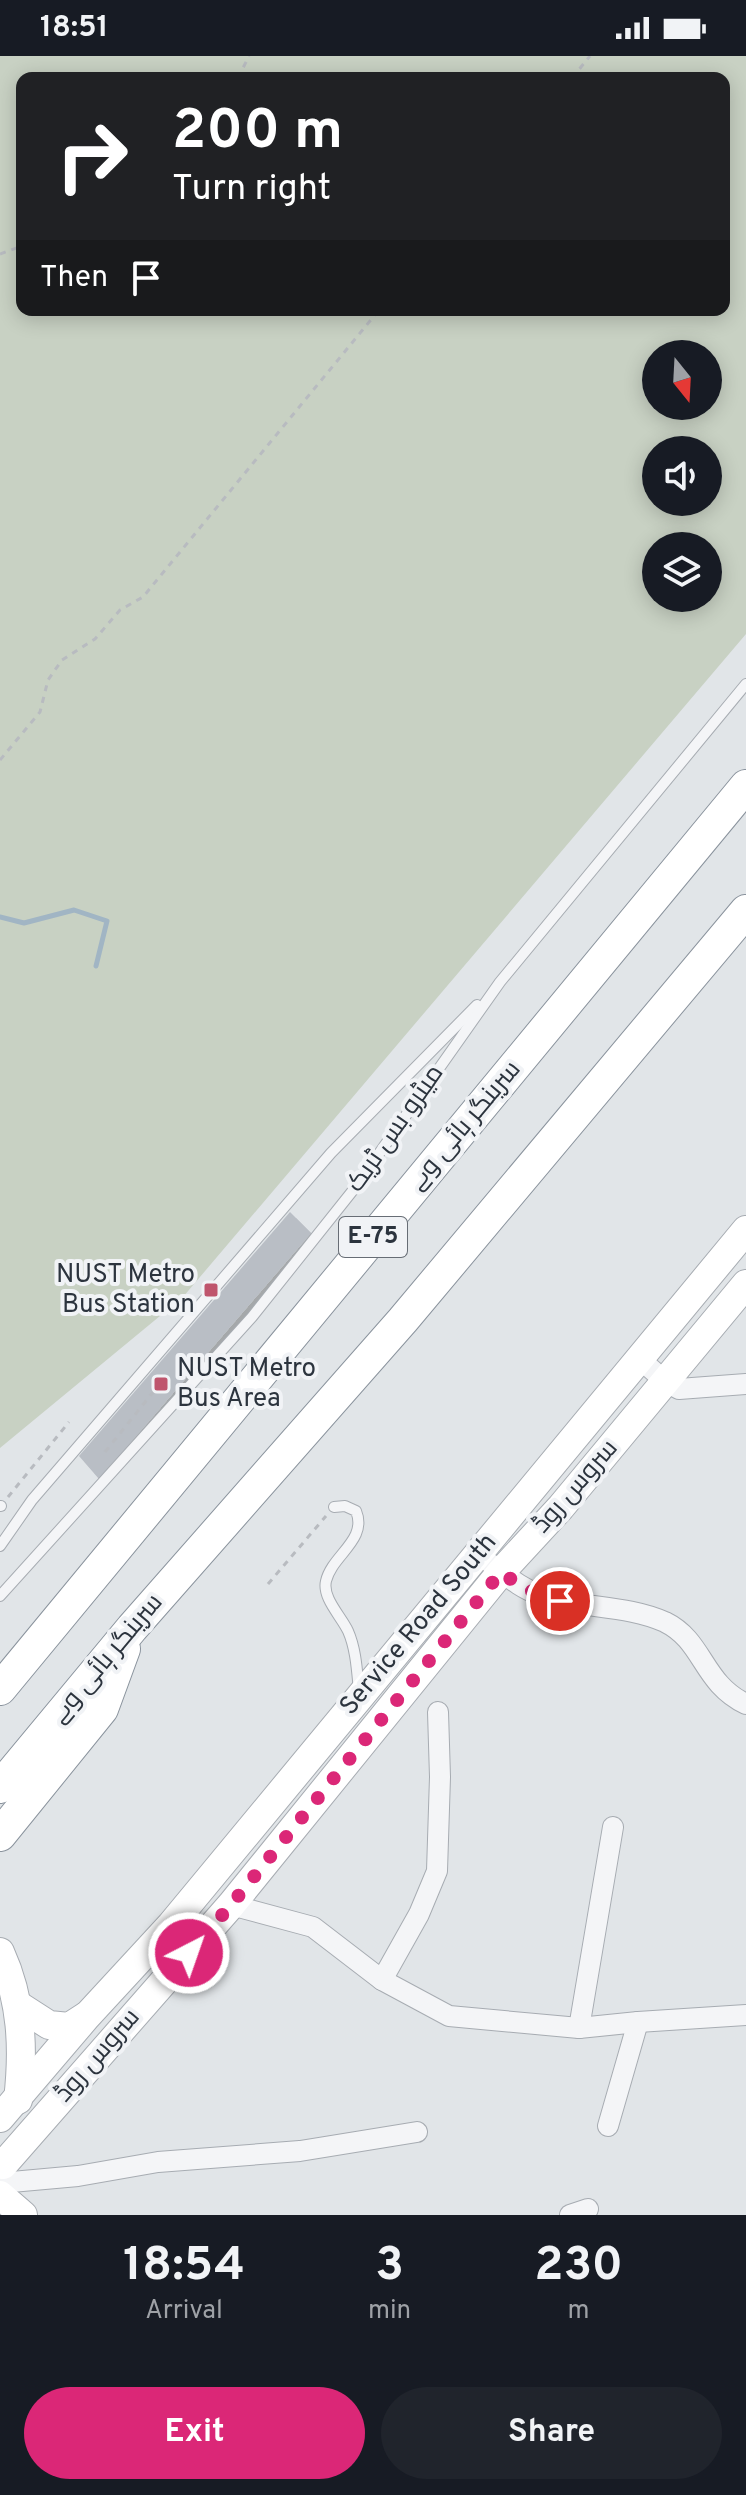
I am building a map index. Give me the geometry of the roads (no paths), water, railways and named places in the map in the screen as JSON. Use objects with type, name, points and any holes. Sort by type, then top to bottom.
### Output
[{"type":"highway","name":"سرینگر ہائی وے","points":[[0,1689],[746,786]]},
{"type":"highway","name":"سرینگر ہائی وے","points":[[0,1787],[132,1628],[403,1320],[746,911]]},
{"type":"highway","points":[[0,1835],[102,1709],[132,1628]]},
{"type":"main road","name":"Service Road South","points":[[0,2118],[87,2016],[171,1925],[746,1230]]},
{"type":"main road","name":"سروس روڈ","points":[[1,2173],[231,1905],[501,1572],[608,1451],[746,1284]]},
{"type":"main road","points":[[580,1432],[608,1451]]},
{"type":"main road","points":[[0,1952],[10,1975],[21,2030],[19,2096],[1,2173]]},
{"type":"main road","points":[[18,2005],[49,2025],[69,2027],[87,2016]]},
{"type":"main road","points":[[0,2195],[23,2215]]},
{"type":"street","points":[[641,1360],[679,1389],[746,1384]]},
{"type":"street","points":[[478,1555],[523,1588],[540,1595],[630,1611],[666,1623],[690,1640],[720,1688],[746,1704]]},
{"type":"street","points":[[382,1980],[419,1914],[437,1871],[440,1777],[438,1712]]},
{"type":"street","points":[[579,2028],[613,1827]]},
{"type":"street","points":[[231,1905],[313,1927],[382,1980],[449,2016],[579,2028],[746,2015]]},
{"type":"street","points":[[608,2126],[638,2022]]},
{"type":"street","points":[[1,2173],[78,2176],[158,2162],[300,2151],[417,2132]]},
{"type":"lane","name":"میٹرو بس ٹریک","points":[[0,1596],[252,1317],[354,1189],[500,982],[746,684]]},
{"type":"lane","name":"میٹرو بس ٹریک","points":[[0,1546],[32,1500],[331,1153],[500,982]]},
{"type":"lane","points":[[334,1507],[345,1506],[356,1511],[360,1522],[357,1533],[330,1570],[325,1583],[328,1597],[349,1633],[359,1697]]},
{"type":"waterway","points":[[0,917],[24,923],[74,910],[107,921],[96,966]]},
{"type":"place","name":"NUST Metro Bus Station","points":[[211,1290]]},
{"type":"place","name":"NUST Metro Bus Area","points":[[161,1384]]}]
